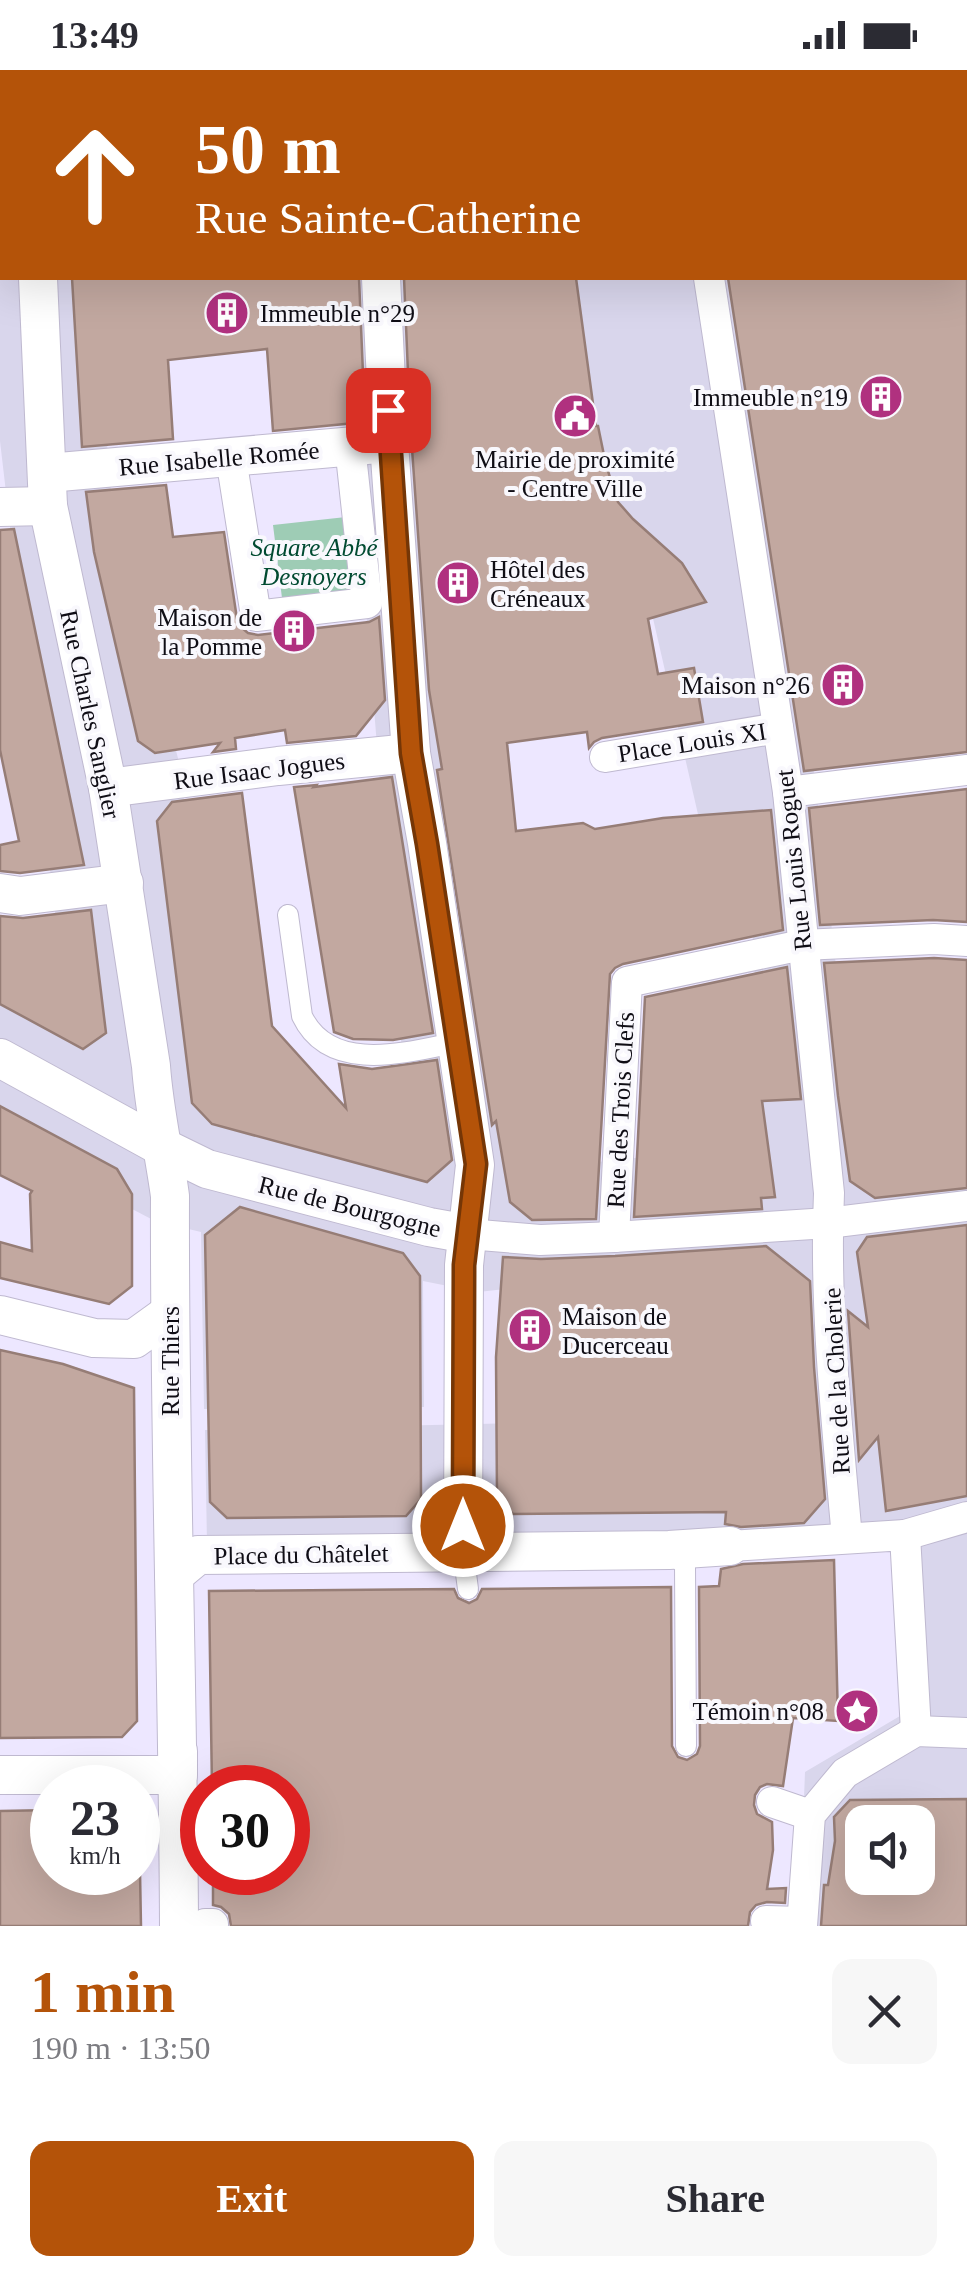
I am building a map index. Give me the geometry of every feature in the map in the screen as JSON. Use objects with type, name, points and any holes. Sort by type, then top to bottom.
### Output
[{"type":"street","name":"Rue Charles Sanglier","points":[[38,280],[48,490],[108,788],[164,1148]]},
{"type":"street","points":[[381,280],[411,753],[476,1164],[464,1265],[463,1551]]},
{"type":"street","name":"Rue Louis Roguet","points":[[709,280],[744,498],[764,589],[829,1192],[828,1223]]},
{"type":"street","name":"Rue Isabelle Romée","points":[[0,508],[48,490],[231,458],[390,443]]},
{"type":"street","points":[[231,458],[256,616],[366,603],[350,446]]},
{"type":"street","name":"Place Louis XI","points":[[605,756],[778,728]]},
{"type":"street","name":"Rue Isaac Jogues","points":[[108,788],[411,753]]},
{"type":"street","points":[[788,792],[967,770]]},
{"type":"street","points":[[0,893],[20,896],[124,883]]},
{"type":"street","points":[[802,945],[967,941]]},
{"type":"street","name":"Rue des Trois Clefs","points":[[614,1237],[627,982],[802,945]]},
{"type":"street","name":"Rue de Bourgogne","points":[[0,1058],[207,1169],[468,1234],[540,1240],[614,1237],[828,1223],[967,1206]]},
{"type":"street","name":"Rue Thiers","points":[[164,1148],[170,1196],[174,1575]]},
{"type":"street","name":"Rue de la Cholerie","points":[[828,1223],[834,1396],[847,1538]]},
{"type":"street","points":[[0,1315],[94,1338],[134,1339],[170,1313]]},
{"type":"street","name":"Place du Châtelet","points":[[174,1575],[198,1555],[668,1550],[905,1535],[967,1517]]},
{"type":"street","points":[[905,1535],[916,1731]]},
{"type":"street","points":[[174,1575],[178,1775],[199,1925]]},
{"type":"street","points":[[766,1921],[802,1924],[810,1815],[846,1773],[916,1731],[967,1733]]},
{"type":"street","points":[[0,1775],[178,1775]]},
{"type":"street","points":[[772,1802],[810,1815]]},
{"type":"lane","points":[[288,914],[302,1016],[308,1030],[320,1040],[333,1049],[382,1056],[458,1042]]},
{"type":"lane","points":[[668,1550],[685,1565],[686,1746]]},
{"type":"lane","points":[[463,1551],[468,1589]]},
{"type":"shaded area","points":[[0,280],[339,280],[416,280],[454,683],[524,1170],[763,1144],[747,819],[700,823],[635,540],[607,503],[580,403],[567,280],[743,280],[815,780],[855,1134],[967,1123],[967,1826],[935,1825],[935,1805],[845,1805],[845,1895],[896,1895],[897,1926],[799,1926],[805,1772],[922,1703],[917,1526],[207,1544],[205,1430],[798,1417],[774,1260],[478,1292],[423,1281],[424,1407],[204,1409],[201,1232],[155,1221],[0,1140],[0,978],[67,1015],[0,441]],"holes":[[[339,280],[410,1150],[218,1090],[180,766],[112,503],[96,312]]]},
{"type":"green space","name":"Square Abbé Desnoyers","points":[[346,517],[355,599],[283,606],[273,525]]},
{"type":"building","points":[[72,280],[359,280],[365,422],[273,431],[267,349],[168,360],[173,439],[82,447]]},
{"type":"building","points":[[404,280],[576,280],[596,426],[618,502],[682,563],[706,602],[648,619],[658,674],[694,668],[703,722],[602,738],[589,748],[587,732],[507,743],[516,831],[583,823],[595,829],[663,818],[771,810],[783,930],[623,964],[610,974],[596,1219],[532,1220],[510,1202],[496,1121],[492,1125],[437,770],[442,769],[429,690]]},
{"type":"building","points":[[728,280],[967,280],[967,752],[804,771]]},
{"type":"building","points":[[166,485],[173,537],[224,532],[237,619],[248,633],[369,622],[379,617],[385,700],[356,736],[287,743],[285,730],[235,738],[236,749],[213,752],[220,743],[155,753],[138,741],[94,552],[86,492]]},
{"type":"building","points":[[14,529],[84,865],[20,873],[0,871],[0,845],[19,841],[0,750],[0,530]]},
{"type":"building","points":[[392,777],[433,1033],[393,1040],[353,1039],[334,1032],[294,787]]},
{"type":"building","points":[[967,789],[967,922],[820,925],[809,808]]},
{"type":"building","points":[[242,793],[272,1026],[346,1108],[339,1064],[372,1069],[437,1060],[452,1160],[427,1182],[212,1124],[192,1103],[157,821],[172,802]]},
{"type":"building","points":[[91,910],[106,1033],[83,1049],[0,1004],[0,916],[23,918]]},
{"type":"building","points":[[967,960],[967,1188],[875,1198],[850,1181],[824,963]]},
{"type":"building","points":[[787,967],[801,1099],[762,1101],[775,1197],[761,1198],[762,1209],[634,1217],[645,997]]},
{"type":"building","points":[[0,1106],[117,1169],[132,1194],[132,1286],[109,1304],[0,1278],[0,1242],[32,1251],[32,1191],[0,1175]]},
{"type":"building","points":[[240,1207],[403,1253],[420,1276],[421,1499],[406,1516],[227,1518],[210,1502],[205,1235]]},
{"type":"building","points":[[967,1225],[967,1496],[886,1511],[878,1437],[859,1460],[848,1311],[868,1327],[857,1252],[867,1237]]},
{"type":"building","points":[[766,1246],[810,1281],[825,1499],[804,1523],[741,1527],[725,1524],[726,1512],[513,1514],[497,1498],[496,1357],[503,1257],[615,1256]]},
{"type":"building","points":[[0,1350],[63,1364],[134,1388],[137,1721],[122,1737],[0,1738]]},
{"type":"building","points":[[834,1560],[838,1721],[793,1718],[783,1786],[767,1784],[755,1795],[757,1814],[772,1822],[773,1850],[767,1889],[786,1888],[785,1903],[756,1905],[750,1912],[748,1926],[231,1926],[229,1914],[213,1905],[213,1895],[310,1895],[310,1765],[212,1765],[209,1591],[454,1589],[458,1598],[469,1603],[477,1599],[482,1589],[671,1587],[672,1746],[678,1757],[687,1760],[697,1754],[700,1746],[699,1587],[719,1586],[721,1569],[743,1564]]},
{"type":"building","points":[[967,1799],[967,1926],[821,1926],[824,1885],[828,1885],[835,1841],[834,1817],[845,1805],[845,1895],[935,1895],[935,1805],[845,1805],[850,1800]]},
{"type":"building","points":[[30,1810],[30,1895],[140,1895],[141,1926],[0,1926],[0,1811]]},
{"type":"place","name":"Immeuble n°29","points":[[227,313]]},
{"type":"place","name":"Immeuble n°19","points":[[881,397]]},
{"type":"place","name":"Mairie de proximité - Centre Ville","points":[[575,416]]},
{"type":"place","name":"Hôtel des Créneaux","points":[[458,583]]},
{"type":"place","name":"Maison de la Pomme","points":[[294,631]]},
{"type":"place","name":"Maison n°26","points":[[843,685]]},
{"type":"place","name":"Maison de Ducerceau","points":[[530,1330]]},
{"type":"place","name":"Témoin n°08","points":[[857,1711]]},
{"type":"route","points":[[388,410],[411,753],[476,1164],[464,1265],[463,1526]]}]
